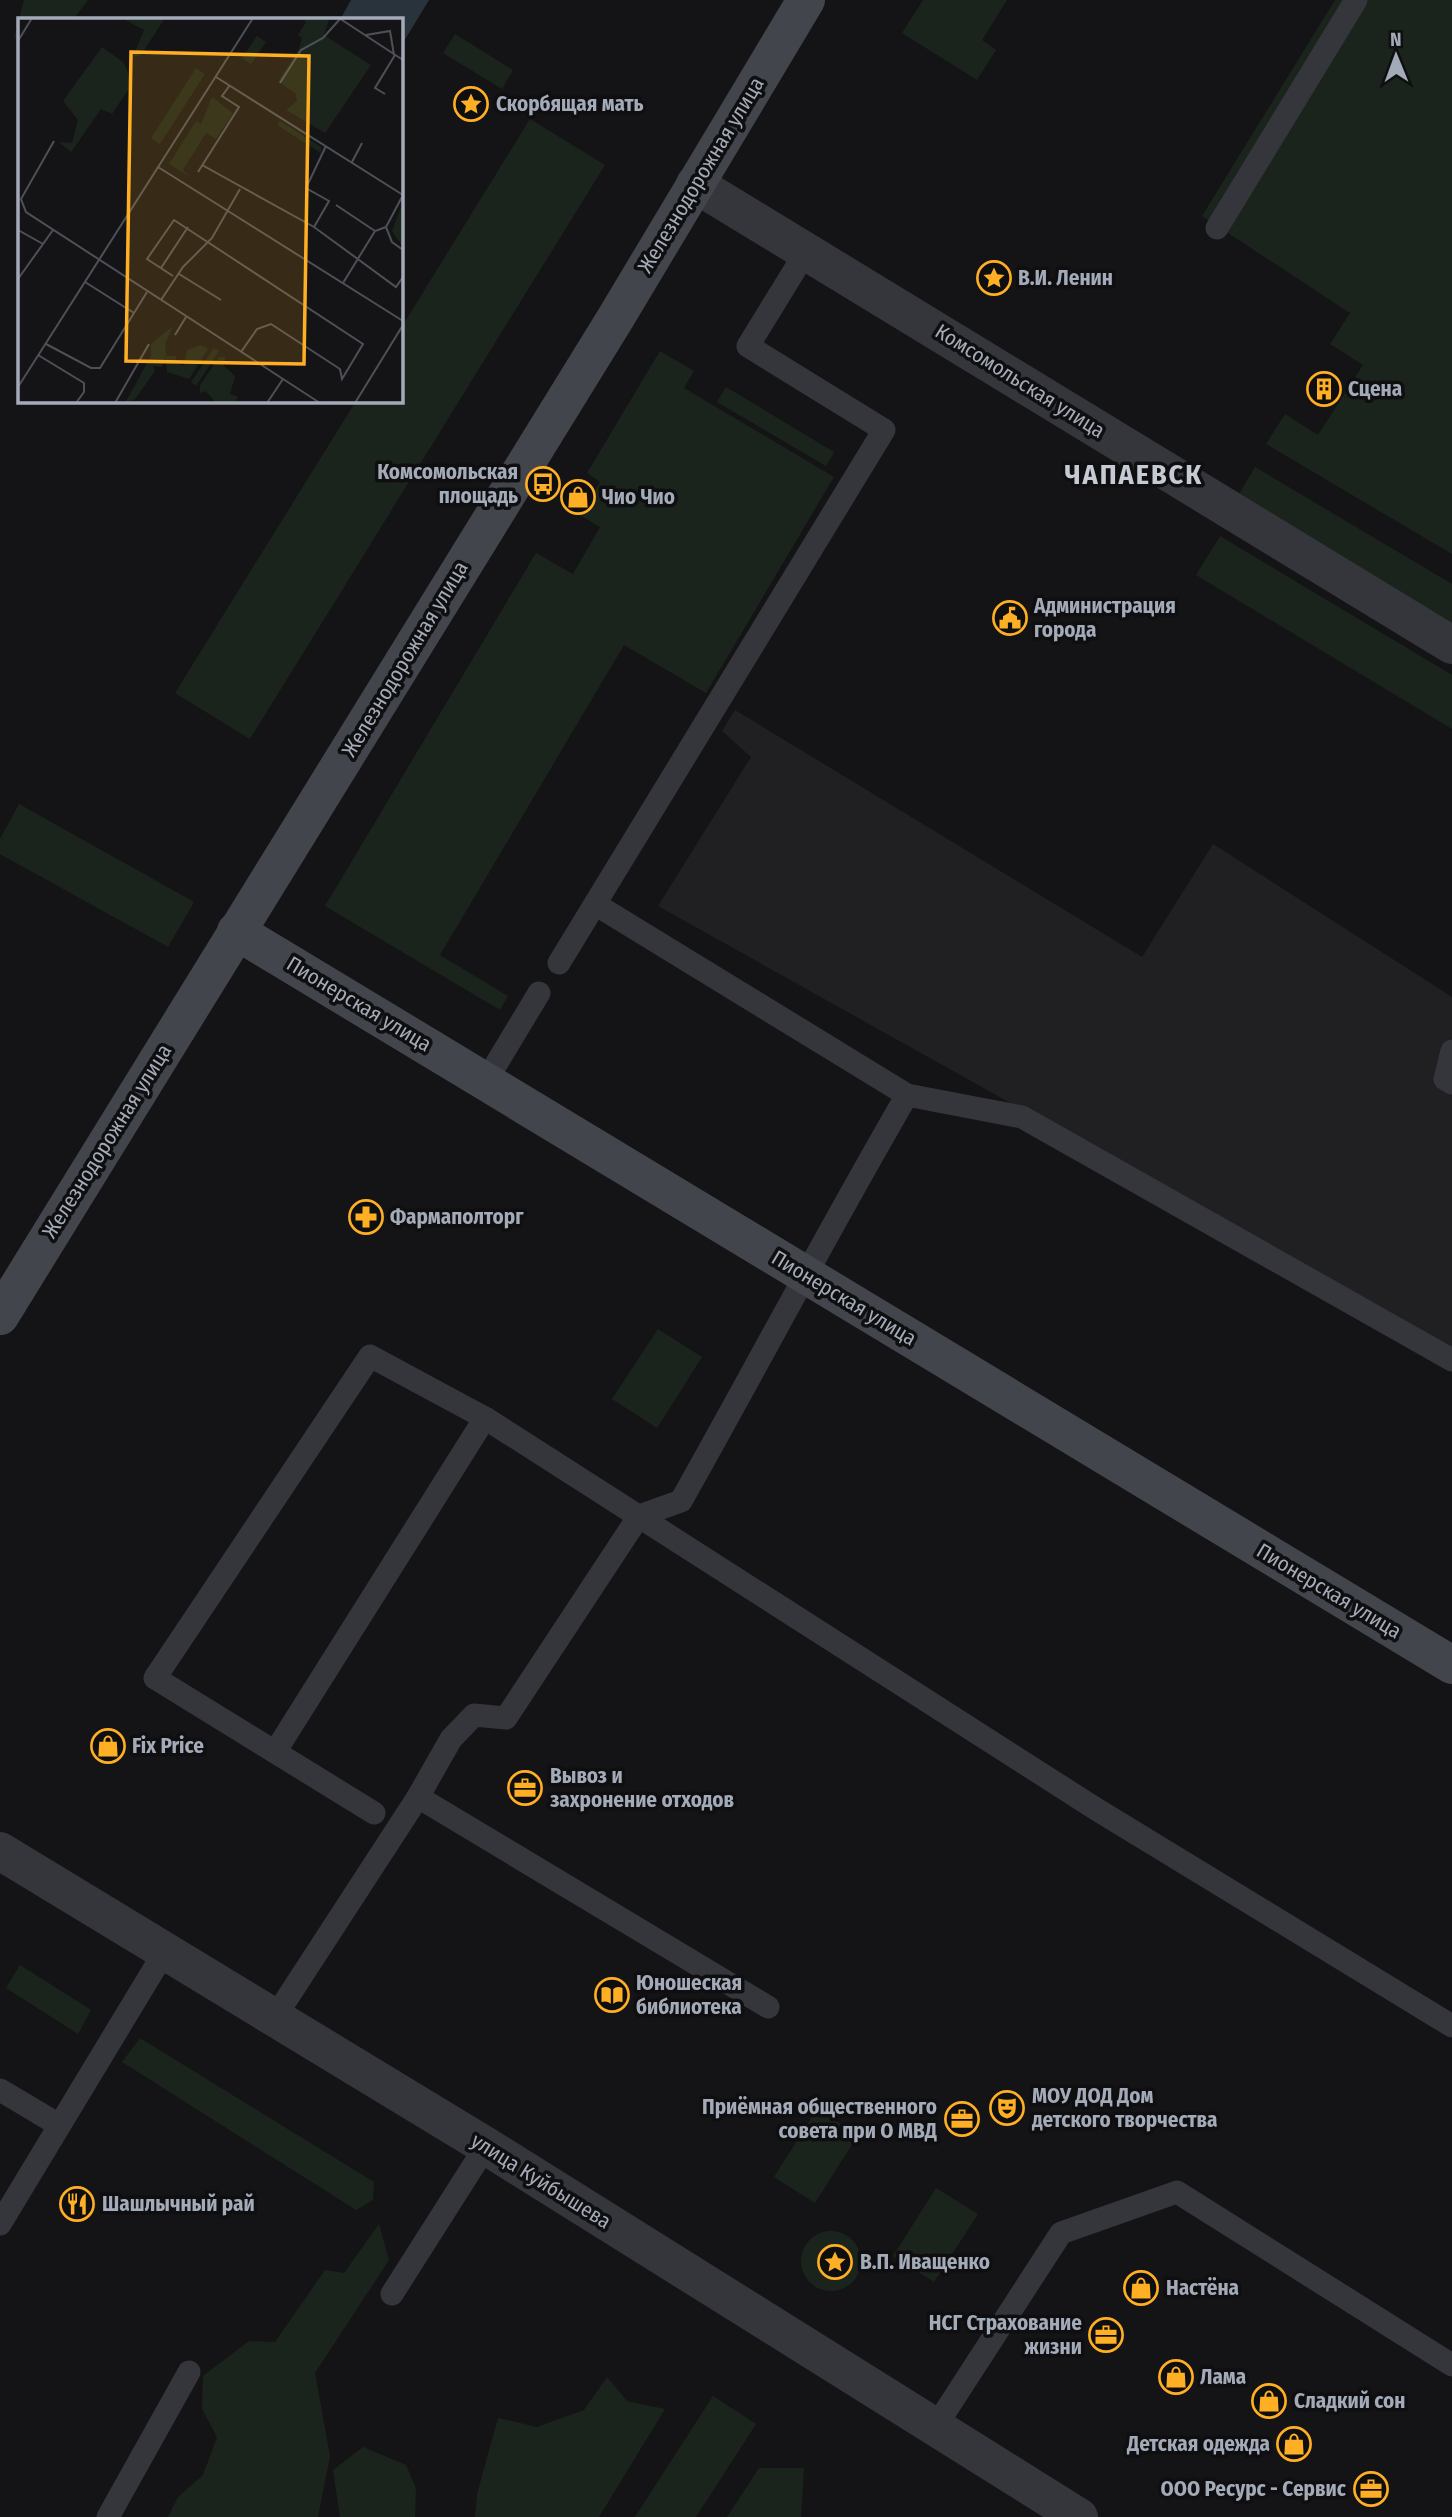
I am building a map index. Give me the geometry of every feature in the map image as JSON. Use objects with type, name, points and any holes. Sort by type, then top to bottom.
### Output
[{"type":"main road","name":"Железнодорожная улица","points":[[0,1316],[806,0]]},
{"type":"main road","name":"Пионерская улица","points":[[236,931],[1452,1665]]},
{"type":"street","name":"Комсомольская улица","points":[[695,184],[1452,645]]},
{"type":"street","name":"улица Куйбышева","points":[[0,1851],[486,2146],[934,2429],[1079,2517]]},
{"type":"lane","points":[[1217,228],[1356,0]]},
{"type":"lane","points":[[559,963],[884,430],[748,346],[807,250]]},
{"type":"lane","points":[[595,904],[907,1095],[1022,1117],[1452,1360]]},
{"type":"lane","points":[[486,1081],[539,993]]},
{"type":"lane","points":[[1452,1051],[1445,1079],[1452,1083]]},
{"type":"lane","points":[[275,2017],[418,1797],[451,1739],[474,1715],[506,1718],[639,1516],[681,1502],[805,1274],[907,1095]]},
{"type":"lane","points":[[374,1813],[155,1678],[370,1356],[485,1418],[1096,1809],[1452,2026]]},
{"type":"lane","points":[[275,1752],[485,1418]]},
{"type":"lane","points":[[418,1797],[768,2007]]},
{"type":"lane","points":[[0,2224],[165,1951]]},
{"type":"lane","points":[[0,2090],[59,2125]]},
{"type":"lane","points":[[393,2294],[486,2146]]},
{"type":"lane","points":[[934,2429],[1060,2233],[1177,2192],[1452,2365]]},
{"type":"lane","points":[[108,2517],[188,2372]]},
{"type":"shaded area","points":[[24,0],[88,0],[75,17],[19,18]]},
{"type":"shaded area","points":[[351,0],[429,0],[402,44],[402,18],[341,18]]},
{"type":"shaded area","points":[[923,0],[1007,0],[982,40],[996,50],[977,80],[902,33]]},
{"type":"shaded area","points":[[1335,0],[1452,0],[1452,554],[1266,444],[1285,414],[1318,435],[1363,365],[1330,344],[1350,313],[1202,216]]},
{"type":"shaded area","points":[[455,34],[513,70],[502,89],[443,53]]},
{"type":"shaded area","points":[[530,119],[605,165],[250,739],[175,693],[355,402],[402,402],[402,326]]},
{"type":"shaded area","points":[[660,351],[694,371],[684,388],[834,477],[706,693],[624,645],[440,955],[508,996],[500,1010],[325,906],[536,553],[573,574],[600,527],[580,515],[600,482],[587,473]]},
{"type":"shaded area","points":[[726,387],[834,452],[826,466],[717,402]]},
{"type":"shaded area","points":[[1255,467],[1452,584],[1452,623],[1238,496]]},
{"type":"shaded area","points":[[1220,536],[1452,675],[1452,729],[1196,575]]},
{"type":"shaded area","points":[[735,710],[1142,957],[1213,844],[1452,997],[1452,1350],[658,906],[751,757],[722,731]]},
{"type":"shaded area","points":[[19,804],[194,902],[168,947],[0,854],[0,839]]},
{"type":"shaded area","points":[[658,1329],[702,1357],[657,1428],[612,1399]]},
{"type":"shaded area","points":[[20,1965],[91,2010],[78,2034],[6,1988]]},
{"type":"shaded area","points":[[140,2038],[374,2182],[373,2200],[356,2210],[122,2062]]},
{"type":"shaded area","points":[[817,2109],[858,2135],[815,2203],[774,2177]]},
{"type":"shaded area","points":[[936,2188],[978,2214],[934,2282],[893,2256]]},
{"type":"shaded area","points":[[379,2224],[389,2260],[315,2373],[330,2456],[318,2517],[168,2517],[178,2497],[203,2475],[217,2437],[202,2409],[203,2376],[249,2341],[275,2342],[325,2270],[344,2273]]},
{"type":"shaded area","points":[[825,2231],[837,2231],[856,2244],[861,2261],[859,2273],[848,2286],[837,2291],[825,2291],[806,2278],[801,2267],[801,2255],[814,2236]]},
{"type":"shaded area","points":[[607,2377],[627,2401],[665,2409],[599,2517],[475,2517],[477,2494],[498,2418],[537,2427],[584,2410]]},
{"type":"shaded area","points":[[713,2396],[756,2424],[696,2517],[635,2517]]},
{"type":"shaded area","points":[[363,2447],[406,2465],[416,2488],[415,2517],[340,2517],[333,2470]]},
{"type":"shaded area","points":[[759,2468],[804,2468],[801,2517],[727,2517]]},
{"type":"place","name":"Скорбящая мать","points":[[471,104]]},
{"type":"place","name":"В.И. Ленин","points":[[994,278]]},
{"type":"place","name":"Сцена","points":[[1324,389]]},
{"type":"place","name":"Комсомольская площадь","points":[[543,484]]},
{"type":"place","name":"Чио Чио","points":[[578,497]]},
{"type":"place","name":"Администрация города","points":[[1010,618]]},
{"type":"place","name":"Фармаполторг","points":[[366,1217]]},
{"type":"place","name":"Fix Price","points":[[108,1746]]},
{"type":"place","name":"Вывоз и захронение отходов","points":[[525,1788]]},
{"type":"place","name":"Юношеская библиотека","points":[[612,1995]]},
{"type":"place","name":"МОУ ДОД Дом детского творчества","points":[[1007,2108]]},
{"type":"place","name":"Приёмная общественного совета при О МВД","points":[[962,2119]]},
{"type":"place","name":"Шашлычный рай","points":[[77,2204]]},
{"type":"place","name":"В.П. Иващенко","points":[[835,2262]]},
{"type":"place","name":"Настёна","points":[[1141,2288]]},
{"type":"place","name":"НСГ Страхование жизни","points":[[1106,2335]]},
{"type":"place","name":"Лама","points":[[1176,2377]]},
{"type":"place","name":"Сладкий сон","points":[[1269,2401]]},
{"type":"place","name":"Детская одежда","points":[[1294,2444]]},
{"type":"place","name":"ООО Ресурс - Сервис","points":[[1371,2489]]},
{"type":"district","name":"ЧАПАЕВСК","points":[[1134,474]]}]
